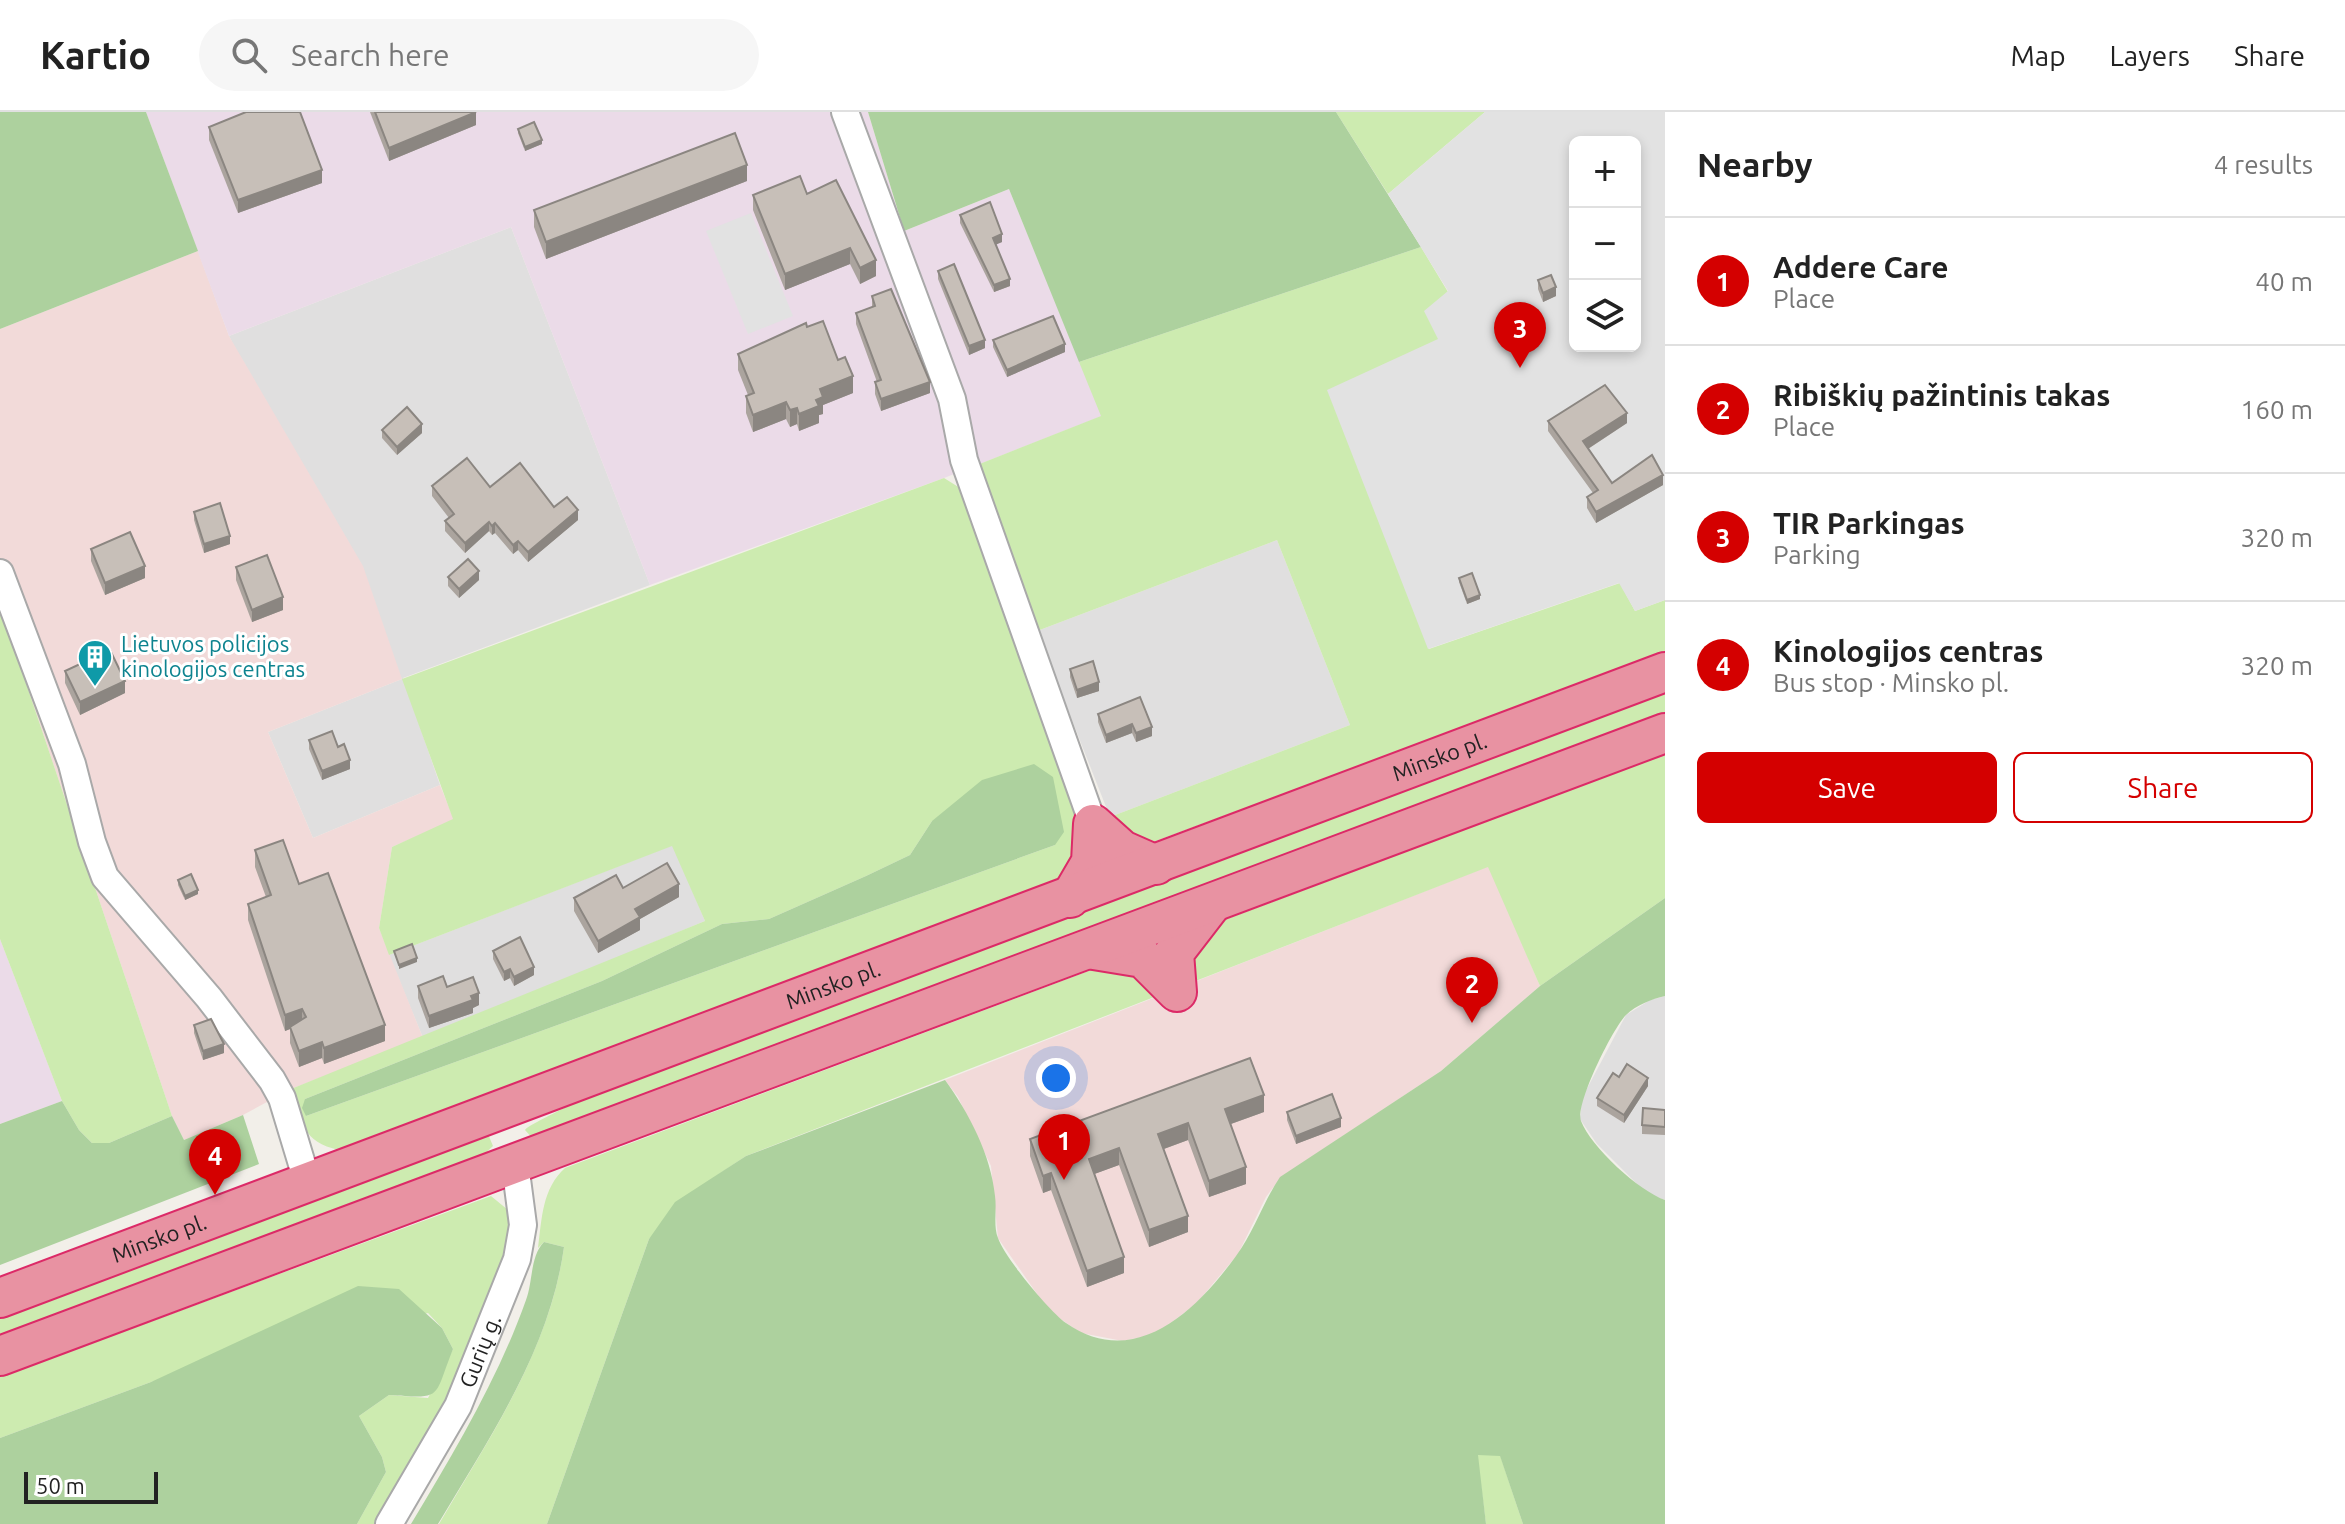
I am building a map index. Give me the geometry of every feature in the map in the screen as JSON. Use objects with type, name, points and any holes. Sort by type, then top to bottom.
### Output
[{"type":"highway","name":"Minsko pl.","points":[[0,1298],[1665,672]]},
{"type":"highway","points":[[0,1356],[1665,733]]},
{"type":"highway","points":[[1093,824],[1122,850],[1156,865]]},
{"type":"highway","points":[[1070,898],[1091,862],[1093,824]]},
{"type":"highway","points":[[1091,949],[1143,958],[1177,992],[1174,953],[1211,904]]},
{"type":"highway","points":[[515,1164],[513,1136],[517,1124],[545,1093]]},
{"type":"street","points":[[845,112],[952,399],[964,460],[1093,824]]},
{"type":"street","points":[[0,573],[72,764],[92,842],[105,877],[272,1080],[282,1098],[308,1184]]},
{"type":"street","name":"Gurių g.","points":[[389,1524],[458,1406],[517,1259],[523,1225],[515,1164]]},
{"type":"shaded area","points":[[146,112],[868,112],[904,231],[1009,189],[1102,416],[944,478],[650,585],[511,227],[229,336]]},
{"type":"shaded area","points":[[1485,112],[1665,112],[1665,600],[1635,611],[1619,583],[1428,649],[1327,390],[1438,339],[1424,311],[1448,291],[1388,194]]},
{"type":"shaded area","points":[[751,213],[793,316],[748,334],[706,231]]},
{"type":"shaded area","points":[[511,227],[650,585],[403,678],[440,785],[313,838],[268,732],[402,679],[229,336]]},
{"type":"shaded area","points":[[198,251],[229,336],[363,566],[402,679],[268,732],[313,838],[440,785],[454,820],[392,847],[379,928],[423,1038],[291,1089],[243,1115],[184,1140],[172,1116],[0,606],[0,329]]},
{"type":"shaded area","points":[[1277,540],[1350,725],[1110,817],[1037,631]]},
{"type":"shaded area","points":[[673,845],[705,921],[423,1038],[389,955]]},
{"type":"shaded area","points":[[1489,866],[1540,986],[1441,1071],[1281,1177],[1266,1197],[1238,1254],[1196,1304],[1156,1334],[1123,1341],[1081,1333],[1049,1311],[998,1238],[991,1166],[958,1097],[945,1080]]},
{"type":"shaded area","points":[[0,939],[62,1101],[0,1124]]},
{"type":"shaded area","points":[[1665,996],[1665,1200],[1647,1194],[1597,1144],[1580,1119],[1582,1098],[1626,1015],[1650,1000]]},
{"type":"green space","points":[[0,112],[146,112],[198,251],[0,329]]},
{"type":"green space","points":[[868,112],[1336,112],[1421,247],[1079,362],[1009,189],[904,231]]},
{"type":"green space","points":[[1336,112],[1485,112],[1388,194]]},
{"type":"green space","points":[[1421,247],[1448,292],[1438,339],[1429,649],[1620,583],[1635,611],[1665,600],[1665,654],[1142,846],[1110,817],[1350,725],[1277,540],[1037,631],[977,465],[1101,416],[1079,362]]},
{"type":"green space","points":[[944,478],[960,488],[1089,837],[1069,874],[628,1044],[339,1150],[310,1136],[301,1121],[291,1089],[705,921],[672,846],[389,955],[379,928],[392,847],[453,819],[402,679]],"holes":[[[932,821],[1055,845],[306,1116],[305,1099],[602,981],[722,924],[769,919],[866,876],[910,855]]]},
{"type":"green space","points":[[0,606],[172,1116],[109,1143],[92,1143],[79,1130],[62,1101],[0,939]]},
{"type":"green space","points":[[1665,685],[1665,720],[535,1141],[525,1130],[655,1066]]},
{"type":"green space","points":[[1665,754],[1665,898],[1540,986],[1488,867],[746,1156],[719,1174],[649,1239],[547,1524],[439,1524],[515,1391],[546,1321],[564,1247],[544,1242],[538,1248],[547,1195],[565,1168]]},
{"type":"green space","points":[[1034,764],[1053,777],[1064,832],[1055,845],[306,1116],[302,1108],[305,1099],[602,981],[722,924],[769,919],[866,876],[910,855],[932,821],[982,780]]},
{"type":"green space","points":[[1665,898],[1665,996],[1634,1008],[1620,1023],[1596,1066],[1584,1099],[1581,1121],[1605,1155],[1642,1188],[1665,1200],[1665,1524],[1523,1524],[1500,1456],[1478,1455],[1486,1524],[547,1524],[649,1239],[675,1202],[746,1156],[945,1080],[984,1150],[993,1181],[997,1233],[1018,1271],[1066,1323],[1091,1336],[1116,1341],[1140,1337],[1162,1328],[1183,1314],[1220,1277],[1242,1247],[1280,1177],[1441,1071],[1540,986]]},
{"type":"green space","points":[[62,1101],[79,1130],[92,1143],[109,1143],[172,1116],[184,1140],[243,1115],[259,1164],[0,1265],[0,1124]]},
{"type":"green space","points":[[488,1134],[493,1146],[481,1157],[0,1344],[0,1311]]},
{"type":"green space","points":[[491,1196],[508,1210],[509,1243],[466,1357],[435,1426],[375,1524],[357,1524],[386,1472],[382,1457],[359,1416],[389,1395],[428,1398],[453,1349],[442,1328],[428,1313],[151,1382],[0,1438],[0,1377]]},
{"type":"green space","points":[[544,1242],[564,1247],[557,1285],[532,1357],[497,1425],[438,1524],[411,1524],[489,1387],[526,1300],[536,1254]]},
{"type":"green space","points":[[358,1286],[399,1289],[442,1328],[453,1349],[434,1392],[419,1397],[389,1395],[359,1416],[382,1457],[386,1472],[357,1524],[0,1524],[0,1438],[151,1382]]},
{"type":"green space","points":[[1477,1455],[1500,1455],[1523,1524],[1486,1524]]},
{"type":"building","points":[[246,112],[300,112],[322,170],[238,200],[209,127]]},
{"type":"building","points":[[375,112],[476,112],[389,148]]},
{"type":"building","points":[[534,122],[542,140],[525,147],[518,129]]},
{"type":"building","points":[[735,133],[747,165],[546,242],[534,210]]},
{"type":"building","points":[[800,176],[807,194],[836,180],[876,260],[860,268],[850,248],[785,274],[753,195]]},
{"type":"building","points":[[990,202],[1002,234],[993,238],[1010,279],[994,285],[960,215]]},
{"type":"building","points":[[954,264],[985,340],[969,346],[938,271]]},
{"type":"building","points":[[1551,275],[1556,287],[1543,293],[1538,280]]},
{"type":"building","points":[[891,289],[930,382],[881,399],[875,382],[881,380],[856,313],[875,306],[872,296]]},
{"type":"building","points":[[1053,316],[1065,344],[1007,370],[993,340]]},
{"type":"building","points":[[823,321],[838,360],[845,357],[853,376],[820,389],[823,397],[816,400],[819,406],[799,414],[797,408],[790,410],[786,402],[753,415],[746,396],[754,393],[738,354],[806,323],[807,327]]},
{"type":"building","points":[[1605,385],[1627,413],[1583,441],[1612,483],[1652,455],[1663,475],[1596,512],[1587,497],[1598,490],[1548,421]]},
{"type":"building","points":[[407,407],[422,424],[397,447],[382,430]]},
{"type":"building","points":[[467,458],[490,487],[520,463],[554,507],[567,497],[578,510],[528,552],[518,541],[513,545],[495,523],[492,526],[489,522],[465,543],[445,521],[454,514],[432,486]]},
{"type":"building","points":[[220,503],[230,536],[204,544],[194,512]]},
{"type":"building","points":[[130,532],[145,566],[105,583],[91,549]]},
{"type":"building","points":[[267,555],[283,597],[252,610],[236,567]]},
{"type":"building","points":[[468,559],[479,571],[459,589],[448,577]]},
{"type":"building","points":[[1472,573],[1480,595],[1467,600],[1459,578]]},
{"type":"building","name":"Lietuvos policijos kinologijos centras","points":[[110,650],[125,681],[80,702],[65,671]]},
{"type":"building","points":[[1093,661],[1099,682],[1077,690],[1070,669]]},
{"type":"building","points":[[1140,697],[1152,727],[1136,733],[1132,724],[1106,735],[1098,714]]},
{"type":"building","points":[[332,731],[338,747],[344,744],[350,760],[322,771],[309,740]]},
{"type":"building","points":[[283,840],[299,884],[328,873],[385,1025],[324,1048],[322,1042],[299,1051],[290,1027],[306,1017],[302,1009],[285,1015],[248,904],[271,895],[255,850]]},
{"type":"building","points":[[667,863],[679,884],[635,909],[640,917],[598,941],[574,898],[616,875],[623,888]]},
{"type":"building","points":[[191,874],[198,890],[185,896],[178,880]]},
{"type":"building","points":[[520,937],[534,967],[514,977],[510,969],[504,972],[493,951]]},
{"type":"building","points":[[412,944],[417,958],[399,965],[394,951]]},
{"type":"building","points":[[443,976],[447,987],[473,977],[479,993],[471,996],[473,1000],[429,1016],[418,986]]},
{"type":"building","points":[[211,1019],[224,1044],[203,1051],[194,1025]]},
{"type":"building","points":[[1250,1058],[1264,1095],[1225,1109],[1246,1167],[1209,1181],[1188,1123],[1158,1134],[1188,1216],[1149,1230],[1119,1148],[1089,1159],[1124,1257],[1087,1271],[1051,1173],[1043,1176],[1030,1139]]},
{"type":"building","points":[[1627,1064],[1648,1078],[1624,1115],[1597,1098],[1613,1073],[1619,1077]]},
{"type":"building","points":[[1332,1094],[1341,1118],[1296,1136],[1287,1112]]},
{"type":"building","points":[[1643,1108],[1665,1110],[1665,1127],[1642,1125]]},
{"type":"place","name":"TIR Parkingas","points":[[1520,368]]},
{"type":"place","name":"Lietuvos policijos kinologijos centras","points":[[95,688]]},
{"type":"place","name":"Ribiškių pažintinis takas","points":[[1472,1023]]},
{"type":"place","name":"Addere Care","points":[[1064,1180]]},
{"type":"place","name":"Kinologijos centras","points":[[215,1195]]}]
